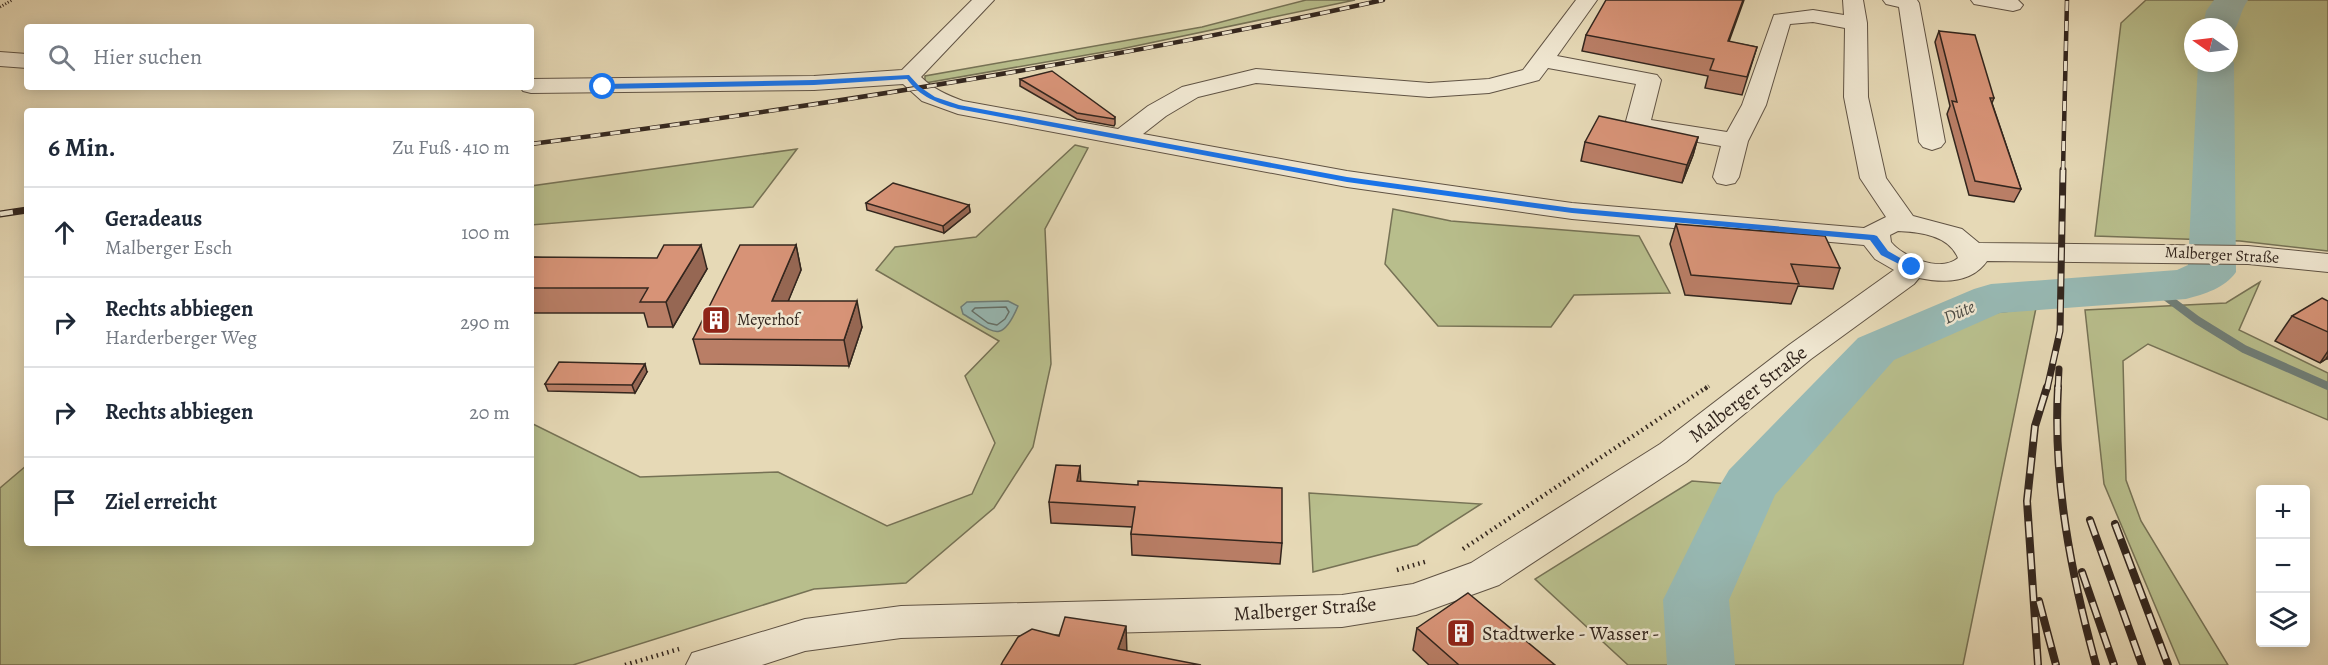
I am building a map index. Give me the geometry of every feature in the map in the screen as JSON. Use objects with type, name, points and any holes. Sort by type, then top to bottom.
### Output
[{"type":"street","points":[[534,86],[814,83],[909,77],[984,0]]},
{"type":"street","points":[[1122,138],[1157,111],[1190,92],[1256,76],[1429,90],[1489,86],[1531,75],[1587,0]]},
{"type":"street","points":[[1893,0],[1909,3],[1932,142]]},
{"type":"street","points":[[1981,0],[2013,5]]},
{"type":"street","points":[[1726,177],[1735,141],[1754,105],[1781,19],[1855,11],[1856,97],[1874,178],[1904,223]]},
{"type":"street","points":[[0,59],[24,61]]},
{"type":"street","points":[[1543,60],[1649,80],[1637,125],[1735,141]]},
{"type":"street","points":[[909,77],[918,89],[932,99],[958,107],[1347,179],[1572,211],[1874,237]]},
{"type":"street","points":[[1904,223],[1939,230],[1953,236],[1971,252],[1973,260],[1969,266],[1960,271],[1937,272],[1912,267],[1884,253],[1874,237],[1876,231],[1883,226],[1904,223]]},
{"type":"street","name":"Malberger Straße","points":[[1971,252],[2037,254],[2173,252],[2248,255],[2313,265]]},
{"type":"street","name":"Malberger Straße","points":[[694,656],[805,635],[901,622],[1342,611],[1416,599],[1485,574],[1673,453],[1800,352],[1904,278],[1912,267]]},
{"type":"path","points":[[0,7],[12,0]]},
{"type":"path","points":[[1456,553],[1715,382]]},
{"type":"path","points":[[1389,572],[1434,560]]},
{"type":"path","points":[[625,665],[694,656]]},
{"type":"green space","points":[[1306,0],[1355,0],[1121,49],[925,83],[925,76],[1202,27]]},
{"type":"green space","points":[[2146,0],[2328,0],[2328,251],[2240,241],[2095,236],[2121,23]]},
{"type":"green space","points":[[1075,145],[1088,148],[1045,229],[1051,364],[1033,447],[994,508],[906,583],[814,589],[573,665],[0,665],[0,488],[24,468],[24,546],[534,546],[534,424],[640,477],[778,472],[887,526],[972,494],[995,443],[965,376],[999,341],[876,270],[895,247],[976,237]]},
{"type":"green space","points":[[797,149],[753,207],[534,225],[534,186]]},
{"type":"green space","points":[[1393,209],[1451,221],[1639,236],[1670,293],[1574,295],[1551,327],[1438,326],[1385,264]]},
{"type":"green space","points":[[2260,282],[2239,330],[2328,373],[2328,420],[2148,344],[2123,361],[2126,480],[2141,521],[2228,665],[2180,665],[2104,484],[2085,310],[2226,303]]},
{"type":"green space","points":[[2036,308],[1963,665],[1628,665],[1535,579],[1692,481],[1779,488],[1893,357],[1985,314]]},
{"type":"green space","points":[[1309,493],[1481,504],[1417,545],[1313,572]]},
{"type":"water","points":[[1008,301],[1018,306],[1012,319],[1001,331],[989,329],[963,314],[961,307],[967,302]]},
{"type":"building","points":[[1606,0],[1743,0],[1728,41],[1757,47],[1747,77],[1710,70],[1714,59],[1586,35]]},
{"type":"building","points":[[1939,31],[1975,35],[1994,98],[1990,98],[2021,189],[1975,181],[1952,101],[1957,102]]},
{"type":"building","points":[[1052,71],[1115,117],[1114,119],[1077,113],[1020,79]]},
{"type":"building","points":[[1599,116],[1698,137],[1687,165],[1585,142]]},
{"type":"building","points":[[893,183],[969,205],[943,226],[866,203]]},
{"type":"building","points":[[1676,224],[1825,236],[1840,268],[1791,264],[1799,284],[1691,275]]},
{"type":"building","points":[[664,245],[701,245],[666,302],[640,302],[648,288],[534,288],[534,257],[657,258]]},
{"type":"building","points":[[740,245],[796,245],[772,301],[857,301],[844,340],[693,339]]},
{"type":"building","points":[[2322,298],[2328,301],[2328,332],[2292,316]]},
{"type":"building","points":[[559,362],[645,364],[632,385],[545,384]]},
{"type":"building","points":[[1056,465],[1080,466],[1077,481],[1138,485],[1138,481],[1282,488],[1282,543],[1131,534],[1135,507],[1049,502]]},
{"type":"building","points":[[1468,593],[1555,665],[1459,665],[1417,628]]},
{"type":"building","points":[[1065,617],[1126,626],[1118,649],[1201,665],[1001,665],[1018,637],[1032,629],[1059,636]]},
{"type":"waterway","name":"Düte","points":[[2222,18],[2223,11],[2231,0]]},
{"type":"waterway","name":"Düte","points":[[1701,665],[1696,600],[1750,485],[1876,349],[1991,299],[2186,284],[2212,272],[2216,72]]},
{"type":"waterway","points":[[2153,287],[2197,320],[2244,349],[2328,386]]},
{"type":"waterway","points":[[1692,665],[1700,657]]},
{"type":"railway","points":[[534,144],[852,99],[1065,63],[1383,0]]},
{"type":"railway","points":[[2063,171],[2067,0]]},
{"type":"railway","points":[[2047,389],[2060,331],[2063,170]]},
{"type":"railway","points":[[0,214],[24,210]]},
{"type":"railway","points":[[2058,389],[2059,369]]},
{"type":"railway","points":[[2038,665],[2027,501],[2035,426],[2047,387]]},
{"type":"railway","points":[[2058,387],[2058,458],[2061,493],[2079,597],[2096,665]]},
{"type":"railway","points":[[2090,520],[2142,665]]},
{"type":"railway","points":[[2115,524],[2168,665]]},
{"type":"railway","points":[[2082,572],[2114,665]]},
{"type":"railway","points":[[2039,601],[2056,665]]},
{"type":"place","name":"Meyerhof","points":[[716,320]]},
{"type":"place","name":"Stadtwerke - Wasser -","points":[[1461,633]]},
{"type":"route","points":[[603,87],[814,83],[909,77],[918,89],[932,99],[958,107],[1347,179],[1572,211],[1874,237],[1884,253],[1912,267]]}]
